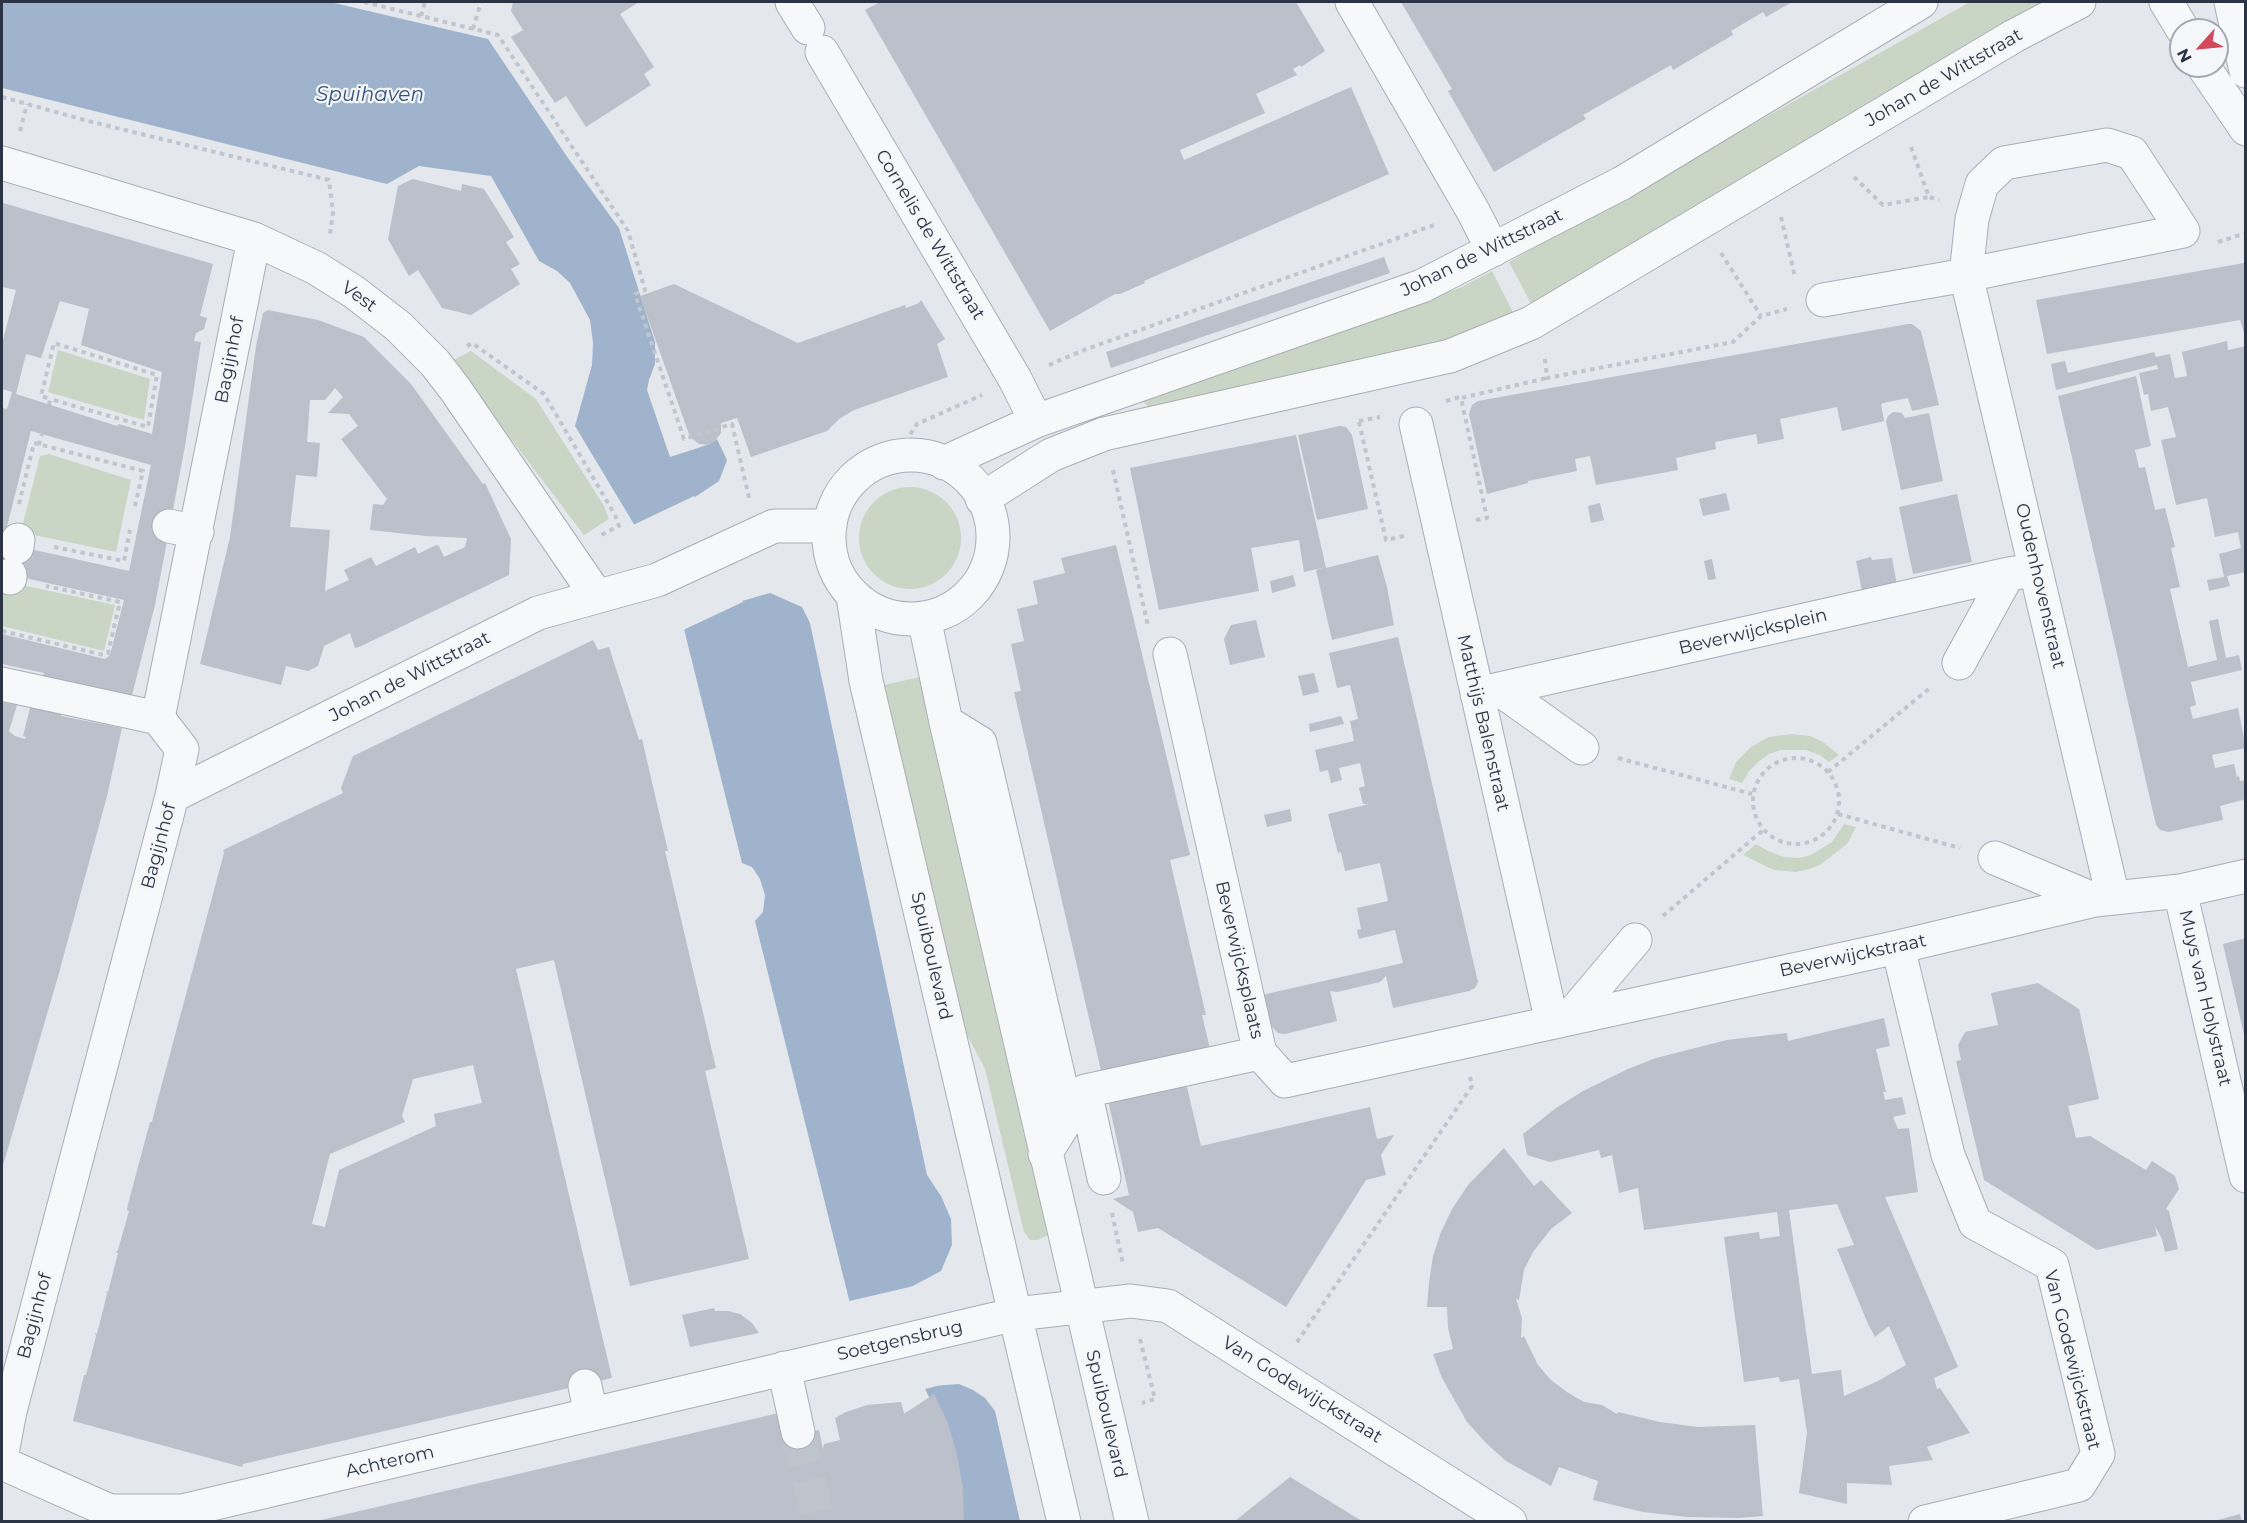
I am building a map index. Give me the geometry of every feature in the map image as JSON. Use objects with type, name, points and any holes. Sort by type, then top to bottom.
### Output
[{"type":"street","points":[[1352,2],[1473,210],[1493,250]]},
{"type":"street","name":"Johan de Wittstraat","points":[[944,463],[1036,420],[1422,286],[1622,183],[1921,2]]},
{"type":"street","name":"Johan de Wittstraat","points":[[982,499],[1051,455],[1104,434],[1450,356],[1531,323],[2014,36],[2079,2]]},
{"type":"street","points":[[2166,2],[2176,18]]},
{"type":"street","points":[[2231,2],[2246,71]]},
{"type":"street","name":"Cornelis de Wittstraat","points":[[807,27],[1015,379],[1036,420]]},
{"type":"street","points":[[2211,78],[2246,129]]},
{"type":"street","points":[[1813,303],[1966,275],[2183,231],[2132,153],[2107,145],[2004,163],[1982,184],[1975,208],[1966,275]]},
{"type":"street","name":"Vest","points":[[2,164],[254,239],[316,268],[354,292],[398,326],[435,363],[596,596]]},
{"type":"street","name":"Bagijnhof","points":[[2,1453],[10,1411],[172,796],[182,749],[158,718],[183,529],[254,239]]},
{"type":"street","name":"Oudenhovenstraat","points":[[1966,275],[2021,572],[2104,899]]},
{"type":"street","name":"Matthijs Balenstraat","points":[[1416,424],[1439,528],[1488,692],[1561,1020]]},
{"type":"street","points":[[908,455],[933,458],[944,463],[973,484],[982,499],[990,517],[992,536],[990,555],[984,574],[974,590],[943,613],[924,618],[905,619],[886,616],[869,608],[853,596],[838,576],[830,552],[830,526],[834,507],[845,489],[859,474],[876,463],[908,455]]},
{"type":"street","points":[[756,534],[774,526],[830,526]]},
{"type":"street","name":"Johan de Wittstraat","points":[[172,796],[538,613],[657,580],[756,534]]},
{"type":"street","points":[[1959,663],[2021,572]]},
{"type":"street","name":"Beverwijcksplein","points":[[1488,692],[2021,572]]},
{"type":"street","name":"Spuiboulevard","points":[[853,596],[866,681],[1064,1521]]},
{"type":"street","name":"Spuiboulevard","points":[[924,618],[1080,1306],[1132,1521]]},
{"type":"street","name":"Beverwijcksplaats","points":[[1170,654],[1260,1053],[1285,1081],[1461,1041]]},
{"type":"street","points":[[2,684],[158,718]]},
{"type":"street","points":[[1488,692],[1582,748]]},
{"type":"street","points":[[1995,858],[2104,899]]},
{"type":"street","name":"Beverwijckstraat","points":[[1461,1041],[1898,947],[2104,899],[2180,891],[2246,876]]},
{"type":"street","name":"Muys van Holystraat","points":[[2180,891],[2246,1176]]},
{"type":"street","points":[[1561,1020],[1635,940]]},
{"type":"street","name":"Van Godewijckstraat","points":[[1898,947],[1948,1155],[1976,1222],[2052,1265],[2098,1454],[2079,1485],[1925,1521]]},
{"type":"street","points":[[1104,1178],[1085,1091],[1260,1053]]},
{"type":"street","name":"Van Godewijckstraat","points":[[1080,1306],[1131,1301],[1168,1306],[1510,1521]]},
{"type":"street","points":[[1016,1314],[1080,1306]]},
{"type":"street","name":"Soetgensbrug","points":[[784,1368],[1016,1314]]},
{"type":"street","points":[[784,1368],[798,1432]]},
{"type":"street","name":"Achterom","points":[[2,1463],[113,1516],[182,1511],[588,1400],[784,1368]]},
{"type":"path","points":[[364,2],[498,35],[628,231],[645,290],[635,294],[684,439],[732,424],[744,470],[756,534]]},
{"type":"path","points":[[421,16],[424,2]]},
{"type":"path","points":[[473,29],[481,2]]},
{"type":"path","points":[[2,97],[88,121],[329,180],[333,213],[329,235],[316,268]]},
{"type":"path","points":[[1911,147],[1929,197]]},
{"type":"path","points":[[1854,177],[1883,205],[1929,197],[1975,208]]},
{"type":"path","points":[[1084,350],[1473,210]]},
{"type":"path","points":[[1359,422],[1386,540],[1487,518],[1461,398],[1547,378],[1733,342],[1761,316],[1813,303],[1780,216]]},
{"type":"path","points":[[1720,252],[1761,316]]},
{"type":"path","points":[[1531,323],[1545,353],[1547,378]]},
{"type":"path","points":[[54,343],[158,375],[148,427],[50,402],[41,396],[54,343]]},
{"type":"path","points":[[435,363],[472,343],[544,394],[619,526],[567,554]]},
{"type":"path","points":[[39,445],[42,434]]},
{"type":"path","points":[[1104,434],[1152,647],[1170,654]]},
{"type":"path","points":[[14,560],[10,538],[34,443],[143,471],[135,509]]},
{"type":"path","points":[[14,560],[124,561],[130,529]]},
{"type":"path","points":[[2,631],[104,655],[108,653],[120,602],[14,560]]},
{"type":"path","points":[[1828,772],[1959,663]]},
{"type":"path","points":[[1582,748],[1752,794]]},
{"type":"path","points":[[1789,758],[1803,758],[1828,772],[1839,799],[1838,814],[1829,830],[1814,842],[1795,845],[1777,841],[1763,830],[1754,815],[1752,794],[1764,772],[1776,763],[1789,758]]},
{"type":"path","points":[[1838,814],[1995,858]]},
{"type":"path","points":[[1635,940],[1763,830]]},
{"type":"path","points":[[1276,1373],[1472,1086],[1461,1041]]},
{"type":"green space","points":[[1970,2],[2062,2],[1535,311],[1509,262]]},
{"type":"green space","points":[[1492,271],[1517,320],[1471,338],[1150,409],[1141,399],[1462,287]]},
{"type":"green space","points":[[58,350],[150,379],[144,420],[48,392]]},
{"type":"green space","points":[[471,351],[536,399],[604,506],[609,519],[584,535],[452,361]]},
{"type":"green space","points":[[49,454],[131,480],[116,552],[29,534],[23,523],[40,456]]},
{"type":"green space","points":[[910,487],[929,491],[946,502],[957,519],[961,538],[957,557],[946,574],[929,585],[910,589],[891,585],[874,574],[863,557],[859,538],[863,519],[874,502],[891,491]]},
{"type":"green space","points":[[3,581],[115,605],[104,651],[2,626]]},
{"type":"green space","points":[[920,677],[1052,1230],[1038,1240],[1030,1240],[1024,1232],[985,1069],[955,1012],[880,686]]},
{"type":"green space","points":[[1791,734],[1810,736],[1823,742],[1839,755],[1829,762],[1806,750],[1781,750],[1769,754],[1758,762],[1742,783],[1729,779],[1736,762],[1751,747],[1769,737]]},
{"type":"green space","points":[[1844,824],[1856,827],[1847,844],[1820,865],[1809,869],[1796,872],[1774,870],[1743,855],[1756,844],[1784,857],[1799,858],[1811,855],[1832,842]]},
{"type":"water","name":"Spuihaven","points":[[2,2],[330,2],[488,39],[568,158],[619,228],[655,342],[655,364],[647,390],[670,457],[710,444],[717,439],[727,460],[719,481],[692,499],[742,601],[770,593],[802,607],[810,623],[927,1175],[941,1196],[951,1219],[952,1245],[941,1271],[911,1287],[934,1386],[959,1384],[985,1398],[995,1411],[1020,1521],[904,1521],[755,921],[763,912],[765,895],[760,879],[752,867],[742,863],[684,629],[635,526],[575,426],[592,365],[593,343],[590,320],[570,283],[557,271],[539,261],[491,176],[419,166],[387,184],[2,88]]},
{"type":"pier","points":[[694,496],[743,602],[681,631],[631,526]]},
{"type":"pier","points":[[914,1286],[937,1386],[925,1389],[930,1399],[904,1414],[901,1403],[872,1405],[845,1302]]},
{"type":"building","points":[[513,2],[639,2],[620,14],[654,67],[644,74],[651,85],[586,127],[566,96],[555,103],[511,37],[523,30],[511,11]]},
{"type":"building","points":[[880,2],[1296,2],[1325,51],[1301,67],[1300,65],[1293,69],[1297,75],[1256,94],[1265,113],[1180,150],[1184,160],[1351,87],[1389,174],[1144,281],[1145,283],[1120,294],[1115,294],[1050,331],[865,10]]},
{"type":"building","points":[[1401,2],[1792,2],[1766,17],[1763,12],[1731,31],[1733,35],[1673,70],[1671,65],[1583,115],[1586,119],[1494,172],[1448,91],[1452,89]]},
{"type":"building","points":[[413,179],[461,191],[462,184],[484,189],[514,237],[506,242],[520,264],[511,269],[520,284],[471,315],[442,308],[418,270],[409,276],[388,239],[398,186]]},
{"type":"building","points":[[3,203],[213,264],[200,316],[207,318],[204,329],[196,333],[194,341],[201,342],[185,446],[155,605],[132,695],[43,678],[44,673],[2,664],[2,634],[105,659],[110,655],[124,600],[2,573],[2,408],[7,409],[12,392],[2,389],[2,344],[16,290],[2,287]],"holes":[[[60,301],[89,309],[81,345],[162,372],[152,434],[119,424],[117,426],[16,394],[26,354],[41,358]],[[31,431],[151,465],[129,571],[3,543]]]},
{"type":"building","points":[[1384,257],[1390,273],[1111,368],[1106,352]]},
{"type":"building","points":[[2244,263],[2246,339],[2240,320],[2047,354],[2036,300]]},
{"type":"building","points":[[674,284],[798,343],[905,305],[906,308],[921,300],[945,339],[937,344],[948,377],[854,410],[839,419],[827,431],[751,457],[737,418],[721,423],[721,433],[714,442],[708,445],[699,444],[690,437],[640,296]]},
{"type":"building","points":[[268,310],[318,320],[364,337],[411,384],[483,484],[485,483],[511,539],[509,575],[359,647],[355,648],[350,633],[324,646],[318,666],[308,671],[286,666],[281,685],[200,664],[230,537],[256,346],[263,313]],"holes":[[[335,388],[343,397],[328,413],[349,414],[358,426],[341,439],[387,499],[383,505],[373,504],[370,530],[467,538],[465,547],[444,557],[439,546],[436,545],[418,554],[415,547],[376,566],[371,557],[344,570],[349,580],[325,591],[330,530],[290,527],[296,475],[317,477],[320,443],[307,442],[310,400],[325,400]]]},
{"type":"building","points":[[1912,324],[1921,331],[1939,405],[1912,411],[1908,398],[1883,403],[1881,404],[1884,421],[1842,431],[1837,407],[1780,419],[1784,439],[1758,444],[1756,434],[1715,442],[1716,449],[1676,458],[1678,470],[1596,485],[1590,456],[1575,459],[1577,471],[1528,481],[1528,483],[1487,494],[1469,414],[1472,405],[1478,401]]},
{"type":"building","points":[[2227,341],[2228,350],[2246,346],[2246,572],[2227,576],[2230,586],[2209,591],[2207,580],[2224,577],[2219,554],[2241,548],[2238,532],[2215,537],[2207,498],[2176,505],[2161,440],[2176,437],[2168,407],[2151,411],[2148,394],[2144,395],[2139,373],[2158,369],[2157,365],[2056,390],[2051,364],[2065,361],[2068,373],[2154,352],[2156,357],[2170,354],[2175,378],[2187,376],[2182,352]]},
{"type":"building","points":[[2136,376],[2151,446],[2135,450],[2139,468],[2145,467],[2155,510],[2165,508],[2175,547],[2171,548],[2180,587],[2170,589],[2188,667],[2217,660],[2209,621],[2218,619],[2226,658],[2239,655],[2242,670],[2191,682],[2196,705],[2190,707],[2193,719],[2238,708],[2246,748],[2212,755],[2215,768],[2234,764],[2240,781],[2246,780],[2246,799],[2220,806],[2223,820],[2169,832],[2160,830],[2156,825],[2058,396]]},
{"type":"building","points":[[1893,412],[1902,413],[1905,418],[1929,413],[1943,481],[1901,490],[1886,421]]},
{"type":"building","points":[[1340,426],[1346,427],[1352,435],[1368,509],[1317,520],[1298,435]]},
{"type":"building","points":[[1296,435],[1326,568],[1378,555],[1394,625],[1332,640],[1316,570],[1322,568],[1304,572],[1299,540],[1251,548],[1259,591],[1159,610],[1130,468]]},
{"type":"building","points":[[1726,493],[1730,510],[1703,516],[1699,499]]},
{"type":"building","points":[[1957,494],[1972,562],[1913,574],[1899,507]]},
{"type":"building","points":[[1600,503],[1604,520],[1591,523],[1588,506]]},
{"type":"building","points":[[1116,545],[1190,855],[1170,860],[1206,1015],[1202,1015],[1210,1049],[1102,1075],[1014,692],[1021,691],[1011,644],[1024,641],[1017,609],[1038,604],[1033,581],[1065,573],[1061,558]]},
{"type":"building","points":[[1871,557],[1872,560],[1892,558],[1898,590],[1862,591],[1856,561]]},
{"type":"building","points":[[1712,559],[1716,579],[1708,580],[1704,561]]},
{"type":"building","points":[[1293,575],[1296,586],[1272,593],[1270,581]]},
{"type":"building","points":[[1256,620],[1265,657],[1230,665],[1224,639],[1231,625]]},
{"type":"building","points":[[1398,637],[1478,982],[1475,988],[1469,991],[1393,1008],[1386,976],[1380,982],[1337,992],[1330,991],[1337,1021],[1285,1034],[1278,1033],[1270,1025],[1262,995],[1403,963],[1395,930],[1359,939],[1357,930],[1361,929],[1357,908],[1388,901],[1380,863],[1345,871],[1328,814],[1369,804],[1363,804],[1359,788],[1365,786],[1360,763],[1339,768],[1342,780],[1331,783],[1328,770],[1320,772],[1315,750],[1354,741],[1350,721],[1358,719],[1350,685],[1337,688],[1329,653]]},
{"type":"building","points":[[593,640],[598,650],[609,647],[639,740],[642,739],[668,851],[665,851],[716,1068],[705,1071],[749,1259],[630,1286],[554,960],[516,969],[612,1378],[243,1464],[242,1467],[73,1421],[118,1253],[116,1252],[129,1211],[127,1210],[128,1204],[150,1122],[152,1122],[223,850],[343,793],[341,788],[353,756]],"holes":[[[473,1065],[482,1103],[434,1114],[436,1126],[339,1170],[325,1227],[312,1224],[330,1154],[405,1122],[402,1116],[413,1079]]]},
{"type":"building","points":[[1314,673],[1319,692],[1303,696],[1298,676]]},
{"type":"building","points":[[32,700],[63,707],[61,716],[122,728],[107,796],[59,973],[2,1169],[2,702],[17,705],[9,731],[25,739],[26,737],[23,736]]},
{"type":"building","points":[[1341,716],[1344,724],[1310,732],[1309,724]]},
{"type":"building","points":[[1290,809],[1292,821],[1267,827],[1264,815]]},
{"type":"building","points":[[2246,938],[2246,1039],[2245,1039],[2223,944]]},
{"type":"building","points":[[2038,983],[2079,1009],[2099,1099],[2068,1106],[2076,1138],[2090,1136],[2146,1170],[2152,1161],[2175,1176],[2179,1189],[2166,1209],[2169,1211],[2178,1249],[2165,1252],[2162,1239],[2155,1226],[2157,1236],[2097,1250],[1984,1180],[1956,1061],[1961,1060],[1958,1045],[1965,1032],[1998,1025],[1991,993]]},
{"type":"building","points":[[1884,1018],[1890,1046],[1876,1049],[1886,1092],[1883,1092],[1885,1100],[1902,1097],[1906,1114],[1893,1117],[1898,1129],[1909,1128],[1918,1192],[1885,1197],[1958,1367],[1934,1378],[1937,1389],[1940,1388],[1970,1433],[1927,1447],[1933,1460],[1889,1466],[1892,1485],[1847,1483],[1847,1504],[1799,1493],[1807,1433],[1799,1379],[1780,1382],[1779,1377],[1744,1382],[1724,1237],[1759,1232],[1760,1239],[1780,1236],[1777,1212],[1644,1230],[1638,1188],[1619,1193],[1612,1155],[1601,1158],[1599,1150],[1550,1162],[1527,1155],[1523,1134],[1556,1108],[1583,1091],[1656,1058],[1727,1040],[1787,1033],[1788,1041]],"holes":[[[1837,1204],[1854,1245],[1837,1249],[1868,1324],[1875,1337],[1889,1326],[1906,1365],[1844,1396],[1841,1370],[1812,1374],[1789,1210]]]},
{"type":"building","points":[[1186,1083],[1201,1146],[1370,1107],[1377,1139],[1394,1135],[1381,1155],[1386,1175],[1366,1180],[1286,1307],[1158,1228],[1138,1232],[1133,1212],[1113,1199],[1129,1195],[1108,1100]]},
{"type":"building","points":[[1504,1148],[1534,1186],[1541,1180],[1572,1213],[1551,1229],[1533,1252],[1524,1270],[1519,1300],[1516,1299],[1522,1318],[1521,1338],[1524,1336],[1538,1365],[1551,1380],[1567,1392],[1584,1402],[1602,1405],[1617,1414],[1618,1412],[1660,1422],[1698,1427],[1755,1425],[1763,1516],[1687,1517],[1643,1512],[1593,1500],[1598,1481],[1559,1467],[1551,1486],[1506,1461],[1467,1422],[1442,1378],[1433,1354],[1453,1349],[1448,1328],[1447,1307],[1427,1307],[1429,1282],[1433,1256],[1452,1209],[1468,1185]]},
{"type":"building","points":[[714,1308],[715,1311],[740,1314],[752,1323],[759,1333],[690,1347],[682,1315]]},
{"type":"building","points":[[934,1394],[948,1423],[957,1455],[963,1488],[964,1521],[317,1521],[783,1412],[789,1437],[819,1430],[823,1449],[824,1444],[840,1440],[835,1418],[846,1412],[867,1405],[901,1402],[904,1414]]},
{"type":"building","points":[[1290,1477],[1362,1521],[1235,1521]]},
{"type":"building","points":[[2240,1514],[2242,1521],[2214,1521]]},
{"type":"tunnel","points":[[798,1432],[819,1522]]}]
